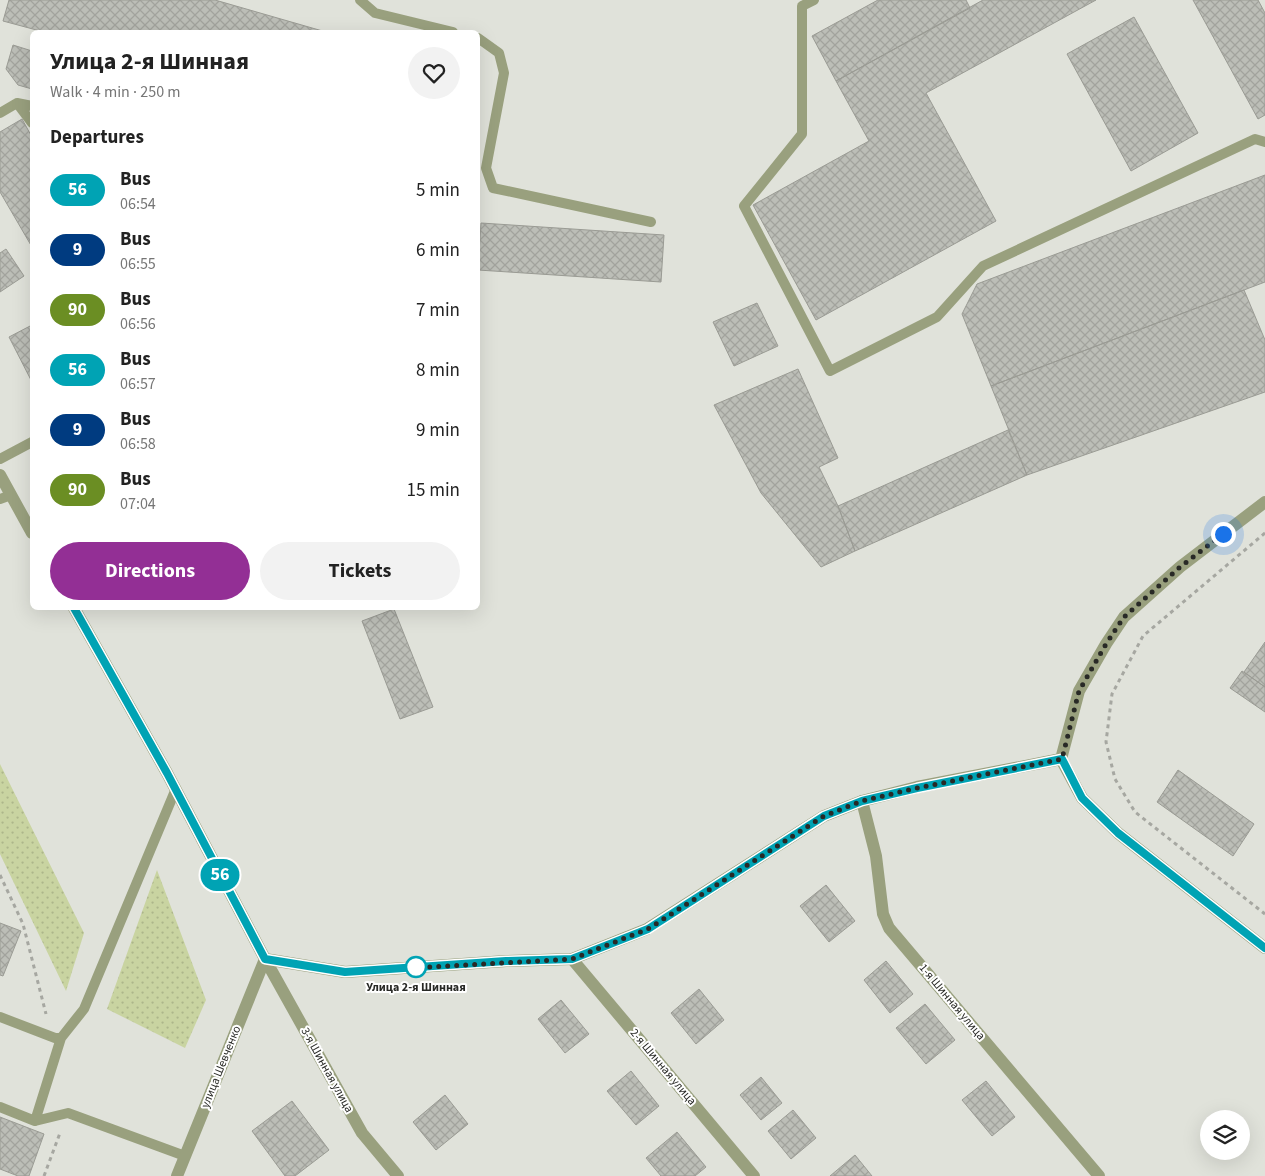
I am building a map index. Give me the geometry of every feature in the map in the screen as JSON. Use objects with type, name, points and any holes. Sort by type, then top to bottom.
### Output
[{"type":"street","points":[[0,475],[6,497],[30,530]]},
{"type":"street","points":[[1265,502],[1180,567],[1124,617],[1079,691],[1062,759],[1082,798],[1118,833],[1265,948]]},
{"type":"street","points":[[75,610],[265,959],[345,972],[506,961],[572,959],[648,929],[824,816],[862,801],[1062,759]]},
{"type":"street","name":"1-я Шинная улица","points":[[862,801],[876,856],[883,914],[889,928],[1099,1176]]},
{"type":"street","name":"улица Шевченко","points":[[178,1176],[265,959]]},
{"type":"street","name":"3-я Шинная улица","points":[[265,959],[362,1133],[398,1176]]},
{"type":"street","name":"2-я Шинная улица","points":[[572,959],[754,1176]]},
{"type":"lane","points":[[360,0],[376,13],[445,30]]},
{"type":"lane","points":[[814,0],[802,6],[802,134],[744,206],[830,371],[938,317],[984,266],[1255,139],[1265,142]]},
{"type":"lane","points":[[480,39],[499,53],[504,73],[486,168],[493,188],[651,222]]},
{"type":"lane","points":[[17,103],[30,120]]},
{"type":"lane","points":[[0,112],[17,103],[30,106]]},
{"type":"lane","points":[[0,460],[30,443]]},
{"type":"lane","points":[[35,1121],[61,1038],[84,1009],[175,791]]},
{"type":"lane","points":[[0,1017],[55,1038],[61,1038]]},
{"type":"lane","points":[[0,1107],[35,1121],[68,1112],[185,1156]]},
{"type":"path","points":[[1265,533],[1143,636],[1112,694],[1106,742],[1116,779],[1135,812],[1265,914]]},
{"type":"path","points":[[0,875],[23,924]]},
{"type":"green space","points":[[0,764],[84,933],[66,991],[0,854]]},
{"type":"green space","points":[[157,870],[206,1000],[185,1048],[107,1009]]},
{"type":"building","points":[[9,0],[215,0],[319,30],[37,30],[3,21]]},
{"type":"building","points":[[878,0],[966,0],[970,8],[836,81],[812,36]]},
{"type":"building","points":[[983,0],[1096,0],[926,93],[996,221],[816,320],[753,205],[869,141],[836,81]]},
{"type":"building","points":[[1193,0],[1258,0],[1265,13],[1265,115],[1258,119]]},
{"type":"building","points":[[1134,17],[1198,133],[1131,171],[1067,54]]},
{"type":"building","points":[[13,45],[30,50],[30,88],[18,85],[6,69]]},
{"type":"building","points":[[22,119],[30,133],[30,244],[0,192],[0,132]]},
{"type":"building","points":[[1265,175],[1265,282],[991,386],[962,314],[977,284]]},
{"type":"building","points":[[481,223],[664,235],[661,282],[480,270]]},
{"type":"building","points":[[6,249],[24,276],[0,292],[0,253]]},
{"type":"building","points":[[1244,290],[1265,340],[1265,392],[1027,475],[991,386]]},
{"type":"building","points":[[757,303],[778,346],[734,366],[713,322]]},
{"type":"building","points":[[30,326],[30,378],[9,337]]},
{"type":"building","points":[[798,369],[838,458],[819,467],[838,506],[855,551],[821,567],[761,493],[714,405]]},
{"type":"building","points":[[1008,430],[1027,475],[855,551],[838,506]]},
{"type":"building","points":[[394,610],[433,707],[400,719],[362,621]]},
{"type":"building","points":[[1265,642],[1265,687],[1244,672]]},
{"type":"building","points":[[1242,671],[1265,687],[1265,712],[1230,688]]},
{"type":"building","points":[[1178,770],[1254,824],[1233,856],[1157,802]]},
{"type":"building","points":[[826,885],[855,921],[829,942],[800,906]]},
{"type":"building","points":[[0,923],[21,931],[3,976],[0,975]]},
{"type":"building","points":[[886,961],[913,994],[890,1013],[864,980]]},
{"type":"building","points":[[699,989],[724,1020],[696,1044],[671,1013]]},
{"type":"building","points":[[561,1000],[589,1034],[565,1053],[538,1019]]},
{"type":"building","points":[[925,1004],[955,1040],[926,1064],[896,1028]]},
{"type":"building","points":[[631,1071],[659,1106],[636,1125],[607,1091]]},
{"type":"building","points":[[761,1077],[782,1103],[761,1120],[740,1095]]},
{"type":"building","points":[[986,1081],[1015,1117],[992,1136],[962,1100]]},
{"type":"building","points":[[445,1095],[468,1124],[436,1150],[413,1122]]},
{"type":"building","points":[[292,1101],[329,1150],[295,1176],[285,1176],[252,1131]]},
{"type":"building","points":[[793,1110],[816,1138],[791,1159],[768,1131]]},
{"type":"building","points":[[0,1117],[44,1134],[29,1176],[18,1176],[0,1169]]},
{"type":"building","points":[[677,1132],[706,1167],[695,1176],[661,1176],[646,1158]]},
{"type":"building","points":[[855,1155],[872,1176],[830,1176]]},
{"type":"bus line","name":"56","points":[[75,610],[167,773],[265,959],[345,972],[506,961],[572,959],[648,929],[824,816],[862,801],[1062,759],[1082,798],[1118,833],[1265,948]]},
{"type":"place","name":"Улица 2-я Шинная","points":[[416,967]]},
{"type":"route","points":[[416,967],[414,968],[506,961],[572,959],[648,929],[824,816],[862,801],[1062,759],[1079,691],[1124,617],[1180,567],[1223,534]]}]
